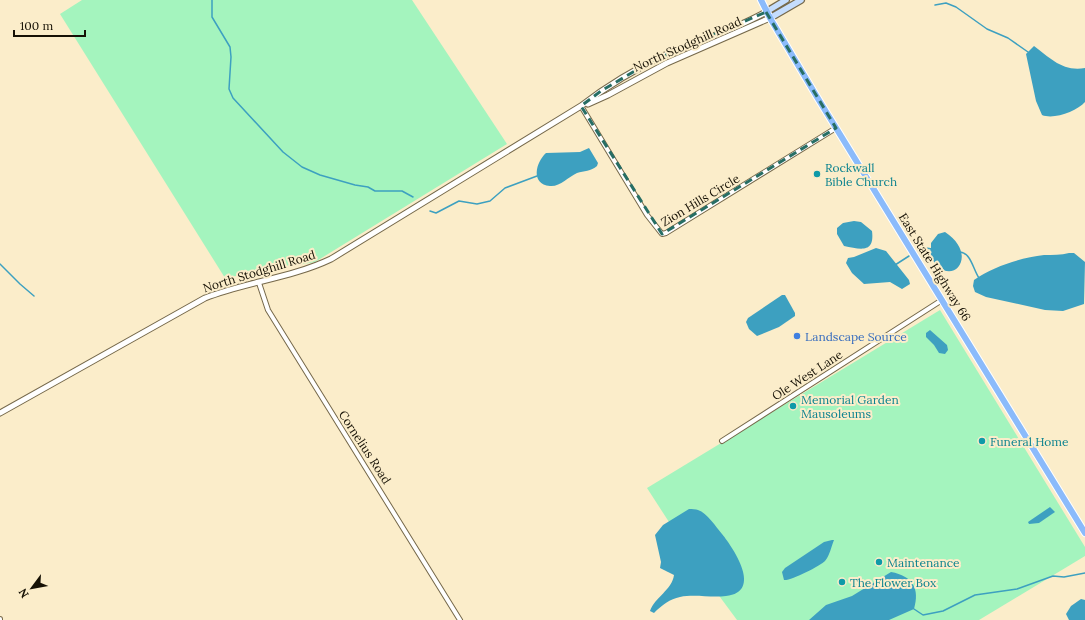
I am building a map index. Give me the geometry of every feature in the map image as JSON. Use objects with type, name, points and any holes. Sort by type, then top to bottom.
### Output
[{"type":"main road","name":"East State Highway 66","points":[[761,0],[766,12],[836,128],[1085,533]]},
{"type":"main road","name":"North Stodghill Road","points":[[766,12],[786,0]]},
{"type":"main road","name":"North Stodghill Road","points":[[770,18],[801,0]]},
{"type":"street","name":"North Stodghill Road","points":[[0,413],[205,298],[308,269],[340,255],[581,106],[601,91],[650,62],[724,32],[766,12]]},
{"type":"street","name":"North Stodghill Road","points":[[581,106],[608,95],[666,63],[770,18]]},
{"type":"street","name":"Zion Hills Circle","points":[[581,106],[647,215],[662,234],[672,230],[836,128]]},
{"type":"street","name":"Cornelius Road","points":[[259,283],[268,310],[460,620]]},
{"type":"street","name":"Ole West Lane","points":[[722,441],[942,300]]},
{"type":"highlighted area","points":[[766,12],[836,128],[662,234],[581,106],[601,91],[650,62]]},
{"type":"green space","points":[[82,0],[412,0],[507,144],[315,262],[225,278],[60,14]]},
{"type":"green space","points":[[940,310],[1085,547],[1085,556],[979,620],[737,620],[700,570],[647,488]]},
{"type":"water","points":[[1034,46],[1063,66],[1077,69],[1085,68],[1085,102],[1077,109],[1065,114],[1053,116],[1042,115],[1036,101],[1026,54]]},
{"type":"water","points":[[589,148],[598,163],[595,168],[577,173],[554,186],[544,184],[537,177],[538,167],[542,157],[546,153],[580,152]]},
{"type":"water","points":[[854,221],[861,222],[872,231],[872,238],[869,247],[861,249],[844,246],[837,234],[837,228],[843,223]]},
{"type":"water","points":[[945,232],[956,242],[961,252],[961,260],[958,267],[952,271],[944,271],[936,265],[929,253],[931,243],[938,234]]},
{"type":"water","points":[[876,248],[886,251],[909,280],[910,284],[902,289],[890,282],[864,284],[852,273],[846,263],[848,258]]},
{"type":"water","points":[[1074,253],[1085,262],[1084,304],[1063,311],[1045,310],[986,297],[975,292],[973,286],[974,280],[999,267],[1035,256],[1060,255]]},
{"type":"water","points":[[782,295],[785,295],[795,313],[795,316],[779,327],[757,336],[749,329],[746,322],[748,318]]},
{"type":"water","points":[[930,330],[947,345],[948,350],[945,354],[939,353],[926,337],[926,333]]},
{"type":"water","points":[[1050,507],[1055,512],[1039,523],[1029,524],[1028,522]]},
{"type":"water","points":[[689,509],[697,510],[705,514],[733,549],[742,569],[744,579],[743,587],[737,593],[726,596],[686,596],[676,598],[660,607],[654,613],[650,611],[652,606],[670,585],[674,575],[660,568],[661,562],[655,535],[663,525]]},
{"type":"water","points":[[834,540],[825,561],[805,573],[788,580],[784,580],[782,572],[785,568],[824,542]]},
{"type":"water","points":[[891,572],[905,577],[913,584],[916,595],[914,609],[889,620],[809,620],[826,605],[852,596]]},
{"type":"water","points":[[1081,599],[1085,600],[1085,620],[1069,620],[1066,614],[1071,606]]},
{"type":"waterway","points":[[212,0],[212,17],[230,47],[231,57],[229,89],[233,98],[283,152],[302,167],[320,175],[355,185],[368,187],[375,191],[402,191],[413,197]]},
{"type":"waterway","points":[[935,5],[946,3],[956,7],[987,29],[1008,38],[1028,52]]},
{"type":"waterway","points":[[430,211],[436,213],[459,201],[477,204],[490,201],[505,188],[537,176]]},
{"type":"waterway","points":[[919,250],[926,248],[932,249]]},
{"type":"waterway","points":[[960,252],[967,255],[979,278]]},
{"type":"waterway","points":[[895,265],[909,256]]},
{"type":"waterway","points":[[0,264],[34,296]]},
{"type":"waterway","points":[[914,609],[923,615],[943,611],[975,595],[1017,589],[1053,576],[1064,577],[1085,573]]},
{"type":"place","name":"Rockwall Bible Church","points":[[817,174]]},
{"type":"place","name":"Landscape Source","points":[[797,336]]},
{"type":"place","name":"Memorial Garden Mausoleums","points":[[793,406]]},
{"type":"place","name":"Funeral Home","points":[[982,441]]},
{"type":"place","name":"Maintenance","points":[[879,562]]},
{"type":"place","name":"The Flower Box","points":[[842,582]]}]
